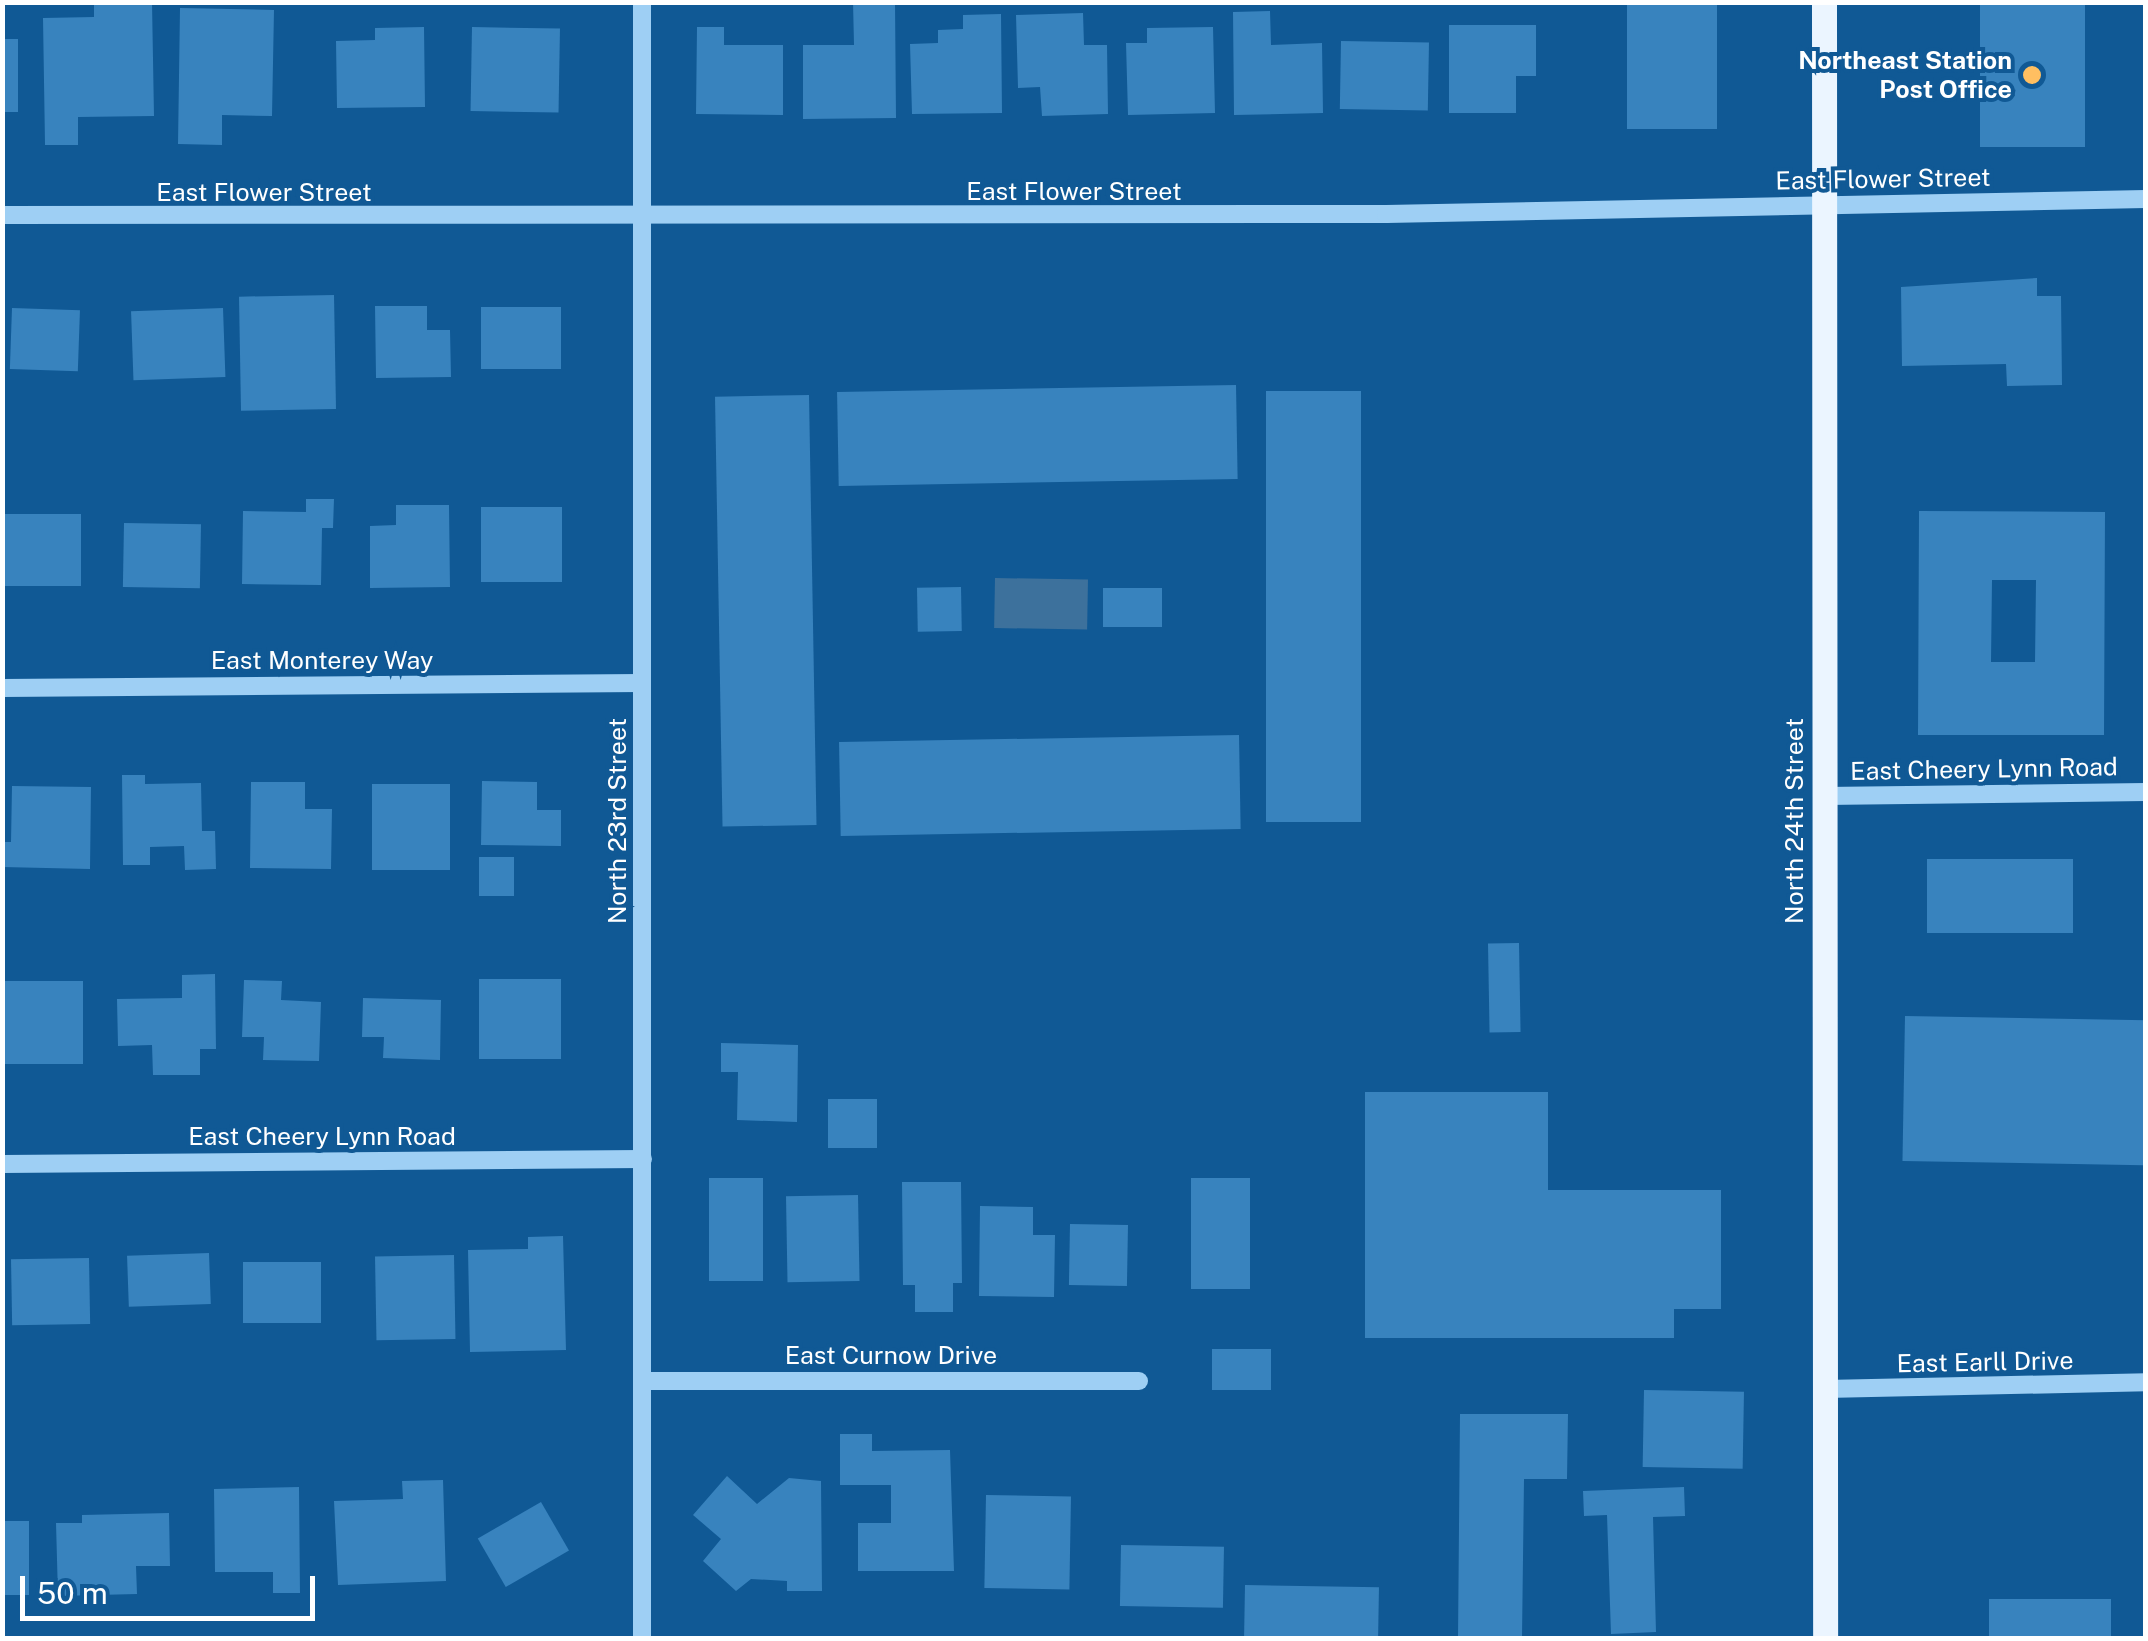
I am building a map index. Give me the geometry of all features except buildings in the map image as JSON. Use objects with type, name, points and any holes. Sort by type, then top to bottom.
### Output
[{"type":"main road","name":"North 24th Street","points":[[1824,2],[1825,1638]]},
{"type":"street","name":"North 23rd Street","points":[[642,2],[642,1638]]},
{"type":"street","name":"East Flower Street","points":[[2,215],[642,219],[2146,198]]},
{"type":"street","name":"East Monterey Way","points":[[2,688],[642,683]]},
{"type":"street","name":"East Cheery Lynn Road","points":[[1824,796],[2146,792]]},
{"type":"street","name":"East Cheery Lynn Road","points":[[2,1164],[642,1159]]},
{"type":"street","name":"East Curnow Drive","points":[[642,1380],[1140,1381]]},
{"type":"street","name":"East Earll Drive","points":[[1825,1389],[2146,1382]]},
{"type":"water","points":[[995,578],[1088,580],[1087,630],[994,628]]},
{"type":"place","name":"Northeast Station Post Office","points":[[2032,75]]}]
